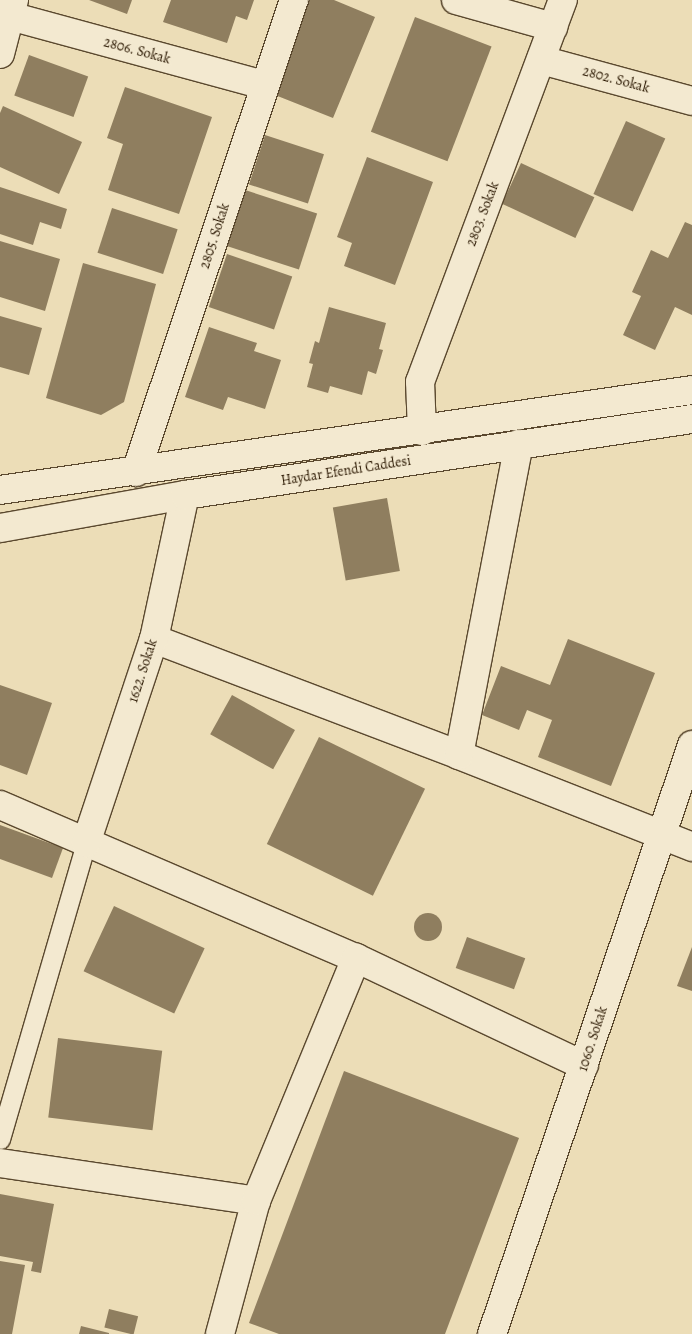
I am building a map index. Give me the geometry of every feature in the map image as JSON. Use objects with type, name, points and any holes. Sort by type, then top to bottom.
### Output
[{"type":"street","name":"2805. Sokak","points":[[136,472],[294,0]]},
{"type":"street","points":[[456,0],[553,27]]},
{"type":"street","name":"2803. Sokak","points":[[422,431],[420,382],[563,0]]},
{"type":"street","name":"2806. Sokak","points":[[12,8],[264,85]]},
{"type":"street","points":[[0,54],[12,8]]},
{"type":"street","name":"2802. Sokak","points":[[541,60],[692,101]]},
{"type":"street","name":"Haydar Efendi Caddesi","points":[[0,490],[422,431],[692,390]]},
{"type":"street","name":"Haydar Efendi Caddesi","points":[[0,528],[185,495],[692,419]]},
{"type":"street","points":[[459,755],[519,444]]},
{"type":"street","name":"1622. Sokak","points":[[86,843],[154,639],[185,495]]},
{"type":"street","points":[[154,639],[459,755],[692,847]]},
{"type":"street","name":"1060. Sokak","points":[[492,1334],[692,745]]},
{"type":"street","points":[[0,804],[86,843],[356,958],[584,1066]]},
{"type":"street","points":[[220,1334],[256,1201],[356,958]]},
{"type":"street","points":[[0,1164],[256,1201]]},
{"type":"lane","points":[[0,1139],[86,843]]},
{"type":"building","points":[[89,0],[132,0],[127,14]]},
{"type":"building","points":[[171,0],[254,0],[247,20],[236,16],[227,43],[163,22]]},
{"type":"building","points":[[301,0],[334,0],[375,17],[333,118],[275,95],[289,62],[278,57]]},
{"type":"building","points":[[415,17],[492,46],[447,161],[371,132]]},
{"type":"building","points":[[29,55],[88,77],[73,117],[14,95]]},
{"type":"building","points":[[125,87],[212,117],[179,214],[108,190],[123,144],[107,138]]},
{"type":"building","points":[[3,106],[82,142],[59,194],[0,167],[0,113]]},
{"type":"building","points":[[626,121],[665,138],[633,212],[593,194]]},
{"type":"building","points":[[265,135],[324,154],[308,204],[249,184]]},
{"type":"building","points":[[367,157],[433,182],[395,285],[344,266],[352,243],[337,237]]},
{"type":"building","points":[[521,163],[594,197],[575,238],[502,204]]},
{"type":"building","points":[[0,187],[67,209],[61,229],[40,222],[33,245],[0,234]]},
{"type":"building","points":[[242,189],[317,213],[299,270],[224,245]]},
{"type":"building","points":[[112,208],[178,229],[163,274],[97,253]]},
{"type":"building","points":[[685,222],[692,225],[692,315],[675,307],[655,350],[623,335],[641,296],[632,292],[651,250],[668,258]]},
{"type":"building","points":[[0,241],[60,259],[45,311],[0,297]]},
{"type":"building","points":[[227,254],[292,276],[274,329],[209,307]]},
{"type":"building","points":[[83,263],[156,284],[124,402],[101,415],[46,398]]},
{"type":"building","points":[[329,307],[386,323],[379,349],[383,350],[376,374],[368,371],[362,395],[330,386],[328,393],[307,387],[313,364],[309,363],[315,341],[319,343]]},
{"type":"building","points":[[0,316],[42,328],[29,375],[0,367]]},
{"type":"building","points":[[209,327],[257,343],[254,351],[281,360],[265,409],[228,397],[223,410],[185,397]]},
{"type":"building","points":[[387,498],[400,571],[346,580],[333,508]]},
{"type":"building","points":[[568,639],[655,673],[611,786],[538,757],[552,720],[527,710],[519,730],[482,715],[501,666],[550,685]]},
{"type":"building","points":[[0,685],[52,703],[27,775],[0,765]]},
{"type":"building","points":[[232,695],[295,730],[273,769],[210,734]]},
{"type":"building","points":[[319,737],[425,789],[373,896],[267,844]]},
{"type":"building","points":[[0,825],[63,848],[52,878],[0,859]]},
{"type":"building","points":[[114,906],[205,948],[174,1014],[84,971]]},
{"type":"building","points":[[428,913],[438,917],[442,927],[438,937],[428,941],[418,937],[414,927],[418,917]]},
{"type":"building","points":[[467,937],[525,958],[514,989],[456,968]]},
{"type":"building","points":[[692,947],[692,991],[677,986]]},
{"type":"building","points":[[58,1038],[162,1051],[152,1130],[48,1117]]},
{"type":"building","points":[[344,1071],[519,1138],[445,1334],[279,1334],[249,1323]]},
{"type":"building","points":[[0,1194],[54,1204],[41,1273],[31,1271],[33,1262],[0,1256]]},
{"type":"building","points":[[0,1261],[25,1265],[12,1334],[0,1334]]},
{"type":"building","points":[[109,1309],[138,1316],[134,1334],[104,1327]]},
{"type":"building","points":[[81,1326],[109,1333],[109,1334],[79,1334]]}]
